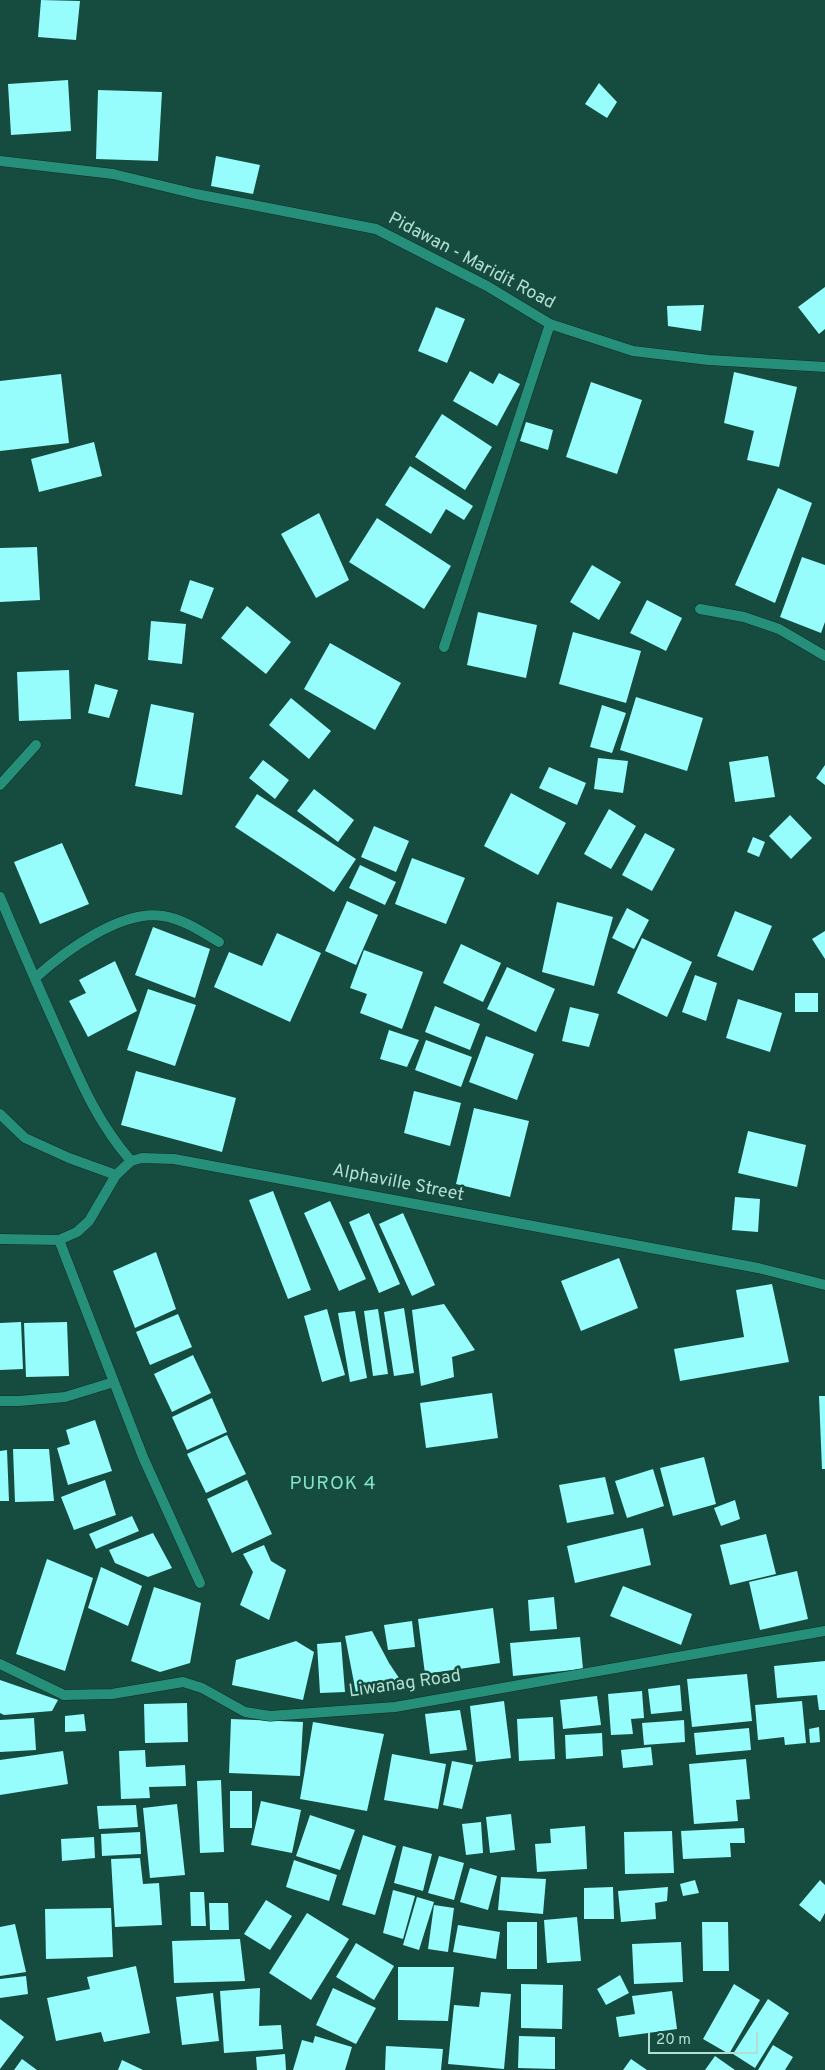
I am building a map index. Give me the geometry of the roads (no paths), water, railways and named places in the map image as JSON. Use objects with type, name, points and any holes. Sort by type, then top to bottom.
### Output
[{"type":"street","name":"Pidawan - Maridit Road","points":[[0,161],[113,174],[196,194],[376,229],[479,282],[550,324],[633,351],[729,362],[825,368]]},
{"type":"street","points":[[444,647],[550,324]]},
{"type":"street","points":[[700,608],[744,617],[778,628],[825,656]]},
{"type":"street","points":[[0,785],[36,745]]},
{"type":"street","points":[[0,897],[95,1113],[114,1142],[131,1161],[116,1176],[89,1221],[77,1232],[59,1240],[0,1239]]},
{"type":"street","points":[[34,978],[65,953],[92,936],[119,923],[138,917],[165,916],[187,924],[219,942]]},
{"type":"street","points":[[0,1114],[25,1138],[69,1158],[116,1176]]},
{"type":"street","name":"Alphaville Street","points":[[131,1161],[142,1158],[174,1159],[758,1268],[825,1285]]},
{"type":"street","points":[[59,1240],[143,1457],[200,1583]]},
{"type":"street","points":[[0,1401],[65,1397],[114,1382]]},
{"type":"street","name":"Liwanag Road","points":[[0,1664],[64,1695],[112,1694],[183,1682],[202,1688],[245,1712],[270,1716],[395,1707],[825,1631]]},
{"type":"district","name":"PUROK 4","points":[[333,1485]]}]
